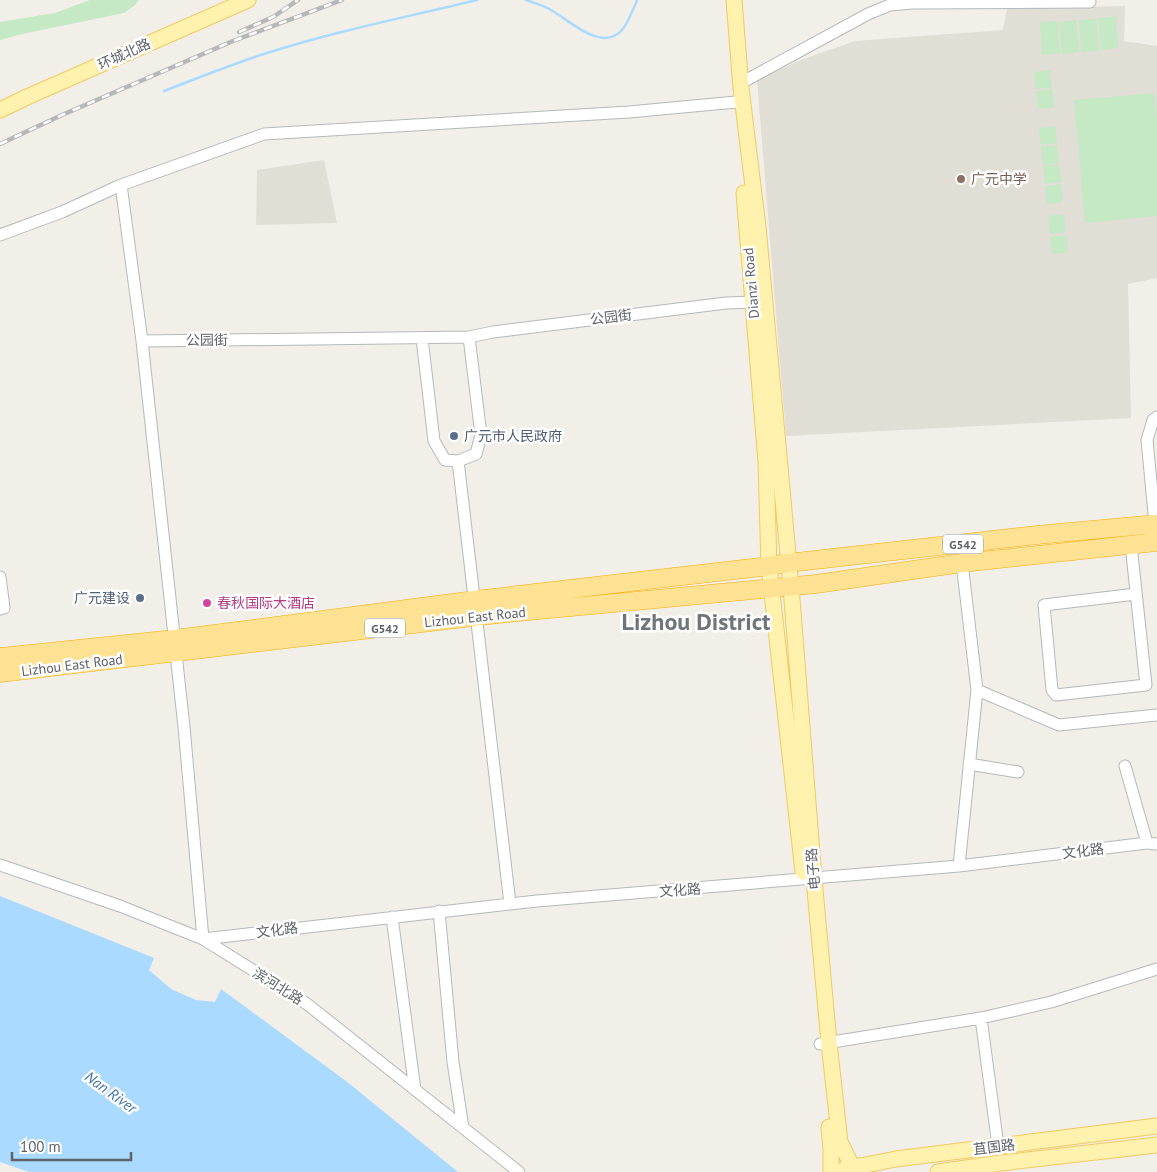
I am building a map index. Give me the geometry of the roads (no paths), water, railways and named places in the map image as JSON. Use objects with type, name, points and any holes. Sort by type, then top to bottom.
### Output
[{"type":"highway","name":"G542","points":[[769,566],[1037,535],[1156,524]]},
{"type":"highway","name":"G542","points":[[771,589],[962,563],[1157,542]]},
{"type":"highway","name":"Lizhou East Road","points":[[0,673],[175,646],[476,608],[769,566]]},
{"type":"highway","name":"Lizhou East Road","points":[[476,608],[771,589]]},
{"type":"highway","name":"Lizhou East Road","points":[[0,657],[175,646]]},
{"type":"main road","name":"环城北路","points":[[0,110],[248,0]]},
{"type":"main road","name":"Dianzi Road","points":[[727,0],[766,462],[769,566]]},
{"type":"main road","name":"Dianzi Road","points":[[734,0],[741,83],[768,325],[788,563]]},
{"type":"main road","name":"电子路","points":[[788,563],[809,879]]},
{"type":"main road","name":"电子路","points":[[769,566],[809,879],[825,1043],[831,1172]]},
{"type":"main road","name":"电子路","points":[[825,1043],[840,1142],[853,1170]]},
{"type":"main road","name":"苴国路","points":[[831,1172],[853,1170],[896,1160],[1157,1126]]},
{"type":"main road","name":"苴国路","points":[[938,1172],[1001,1168],[1157,1145]]},
{"type":"street","points":[[741,83],[868,14],[890,5],[912,3],[1090,2]]},
{"type":"street","points":[[0,235],[62,212],[121,185],[264,134],[629,112],[736,102]]},
{"type":"street","points":[[121,185],[142,341],[184,726],[203,938]]},
{"type":"street","name":"公园街","points":[[142,341],[469,337],[493,332],[726,303],[753,302]]},
{"type":"street","points":[[422,338],[434,441],[446,460],[458,461],[476,454],[480,435],[469,337]]},
{"type":"street","points":[[1156,524],[1148,440],[1152,420],[1157,416]]},
{"type":"street","points":[[458,461],[510,904]]},
{"type":"street","points":[[1131,545],[1146,685],[1056,695],[1052,690],[1044,605],[1136,594]]},
{"type":"street","points":[[959,866],[977,690],[962,563]]},
{"type":"street","points":[[0,577],[4,608],[0,609]]},
{"type":"street","points":[[977,690],[1059,725],[1157,715]]},
{"type":"street","points":[[969,764],[1018,772]]},
{"type":"street","points":[[1125,766],[1152,844]]},
{"type":"street","name":"文化路","points":[[203,938],[510,904],[959,866],[1152,844]]},
{"type":"street","name":"滨河北路","points":[[0,865],[120,906],[203,938],[307,1004],[519,1172]]},
{"type":"street","points":[[439,912],[453,1062],[463,1128]]},
{"type":"street","points":[[392,917],[414,1090]]},
{"type":"street","points":[[825,1043],[980,1018],[1051,1002],[1157,970]]},
{"type":"street","points":[[980,1018],[998,1146]]},
{"type":"water","name":"Nan River","points":[[0,896],[154,958],[149,970],[171,989],[196,1000],[215,1002],[221,989],[346,1081],[458,1172],[29,1172],[0,1162]]},
{"type":"waterway","points":[[164,91],[293,45],[477,0]]},
{"type":"waterway","points":[[526,0],[548,8],[586,32],[605,38],[614,36],[622,30],[637,0]]},
{"type":"railway","points":[[239,32],[273,17],[298,0]]},
{"type":"railway","points":[[0,144],[233,41],[342,0]]},
{"type":"place","name":"广元中学","points":[[961,179]]},
{"type":"place","name":"广元市人民政府","points":[[454,436]]},
{"type":"place","name":"广元建设","points":[[140,598]]},
{"type":"place","name":"春秋国际大酒店","points":[[207,603]]},
{"type":"district","name":"Lizhou District","points":[[696,621]]}]
